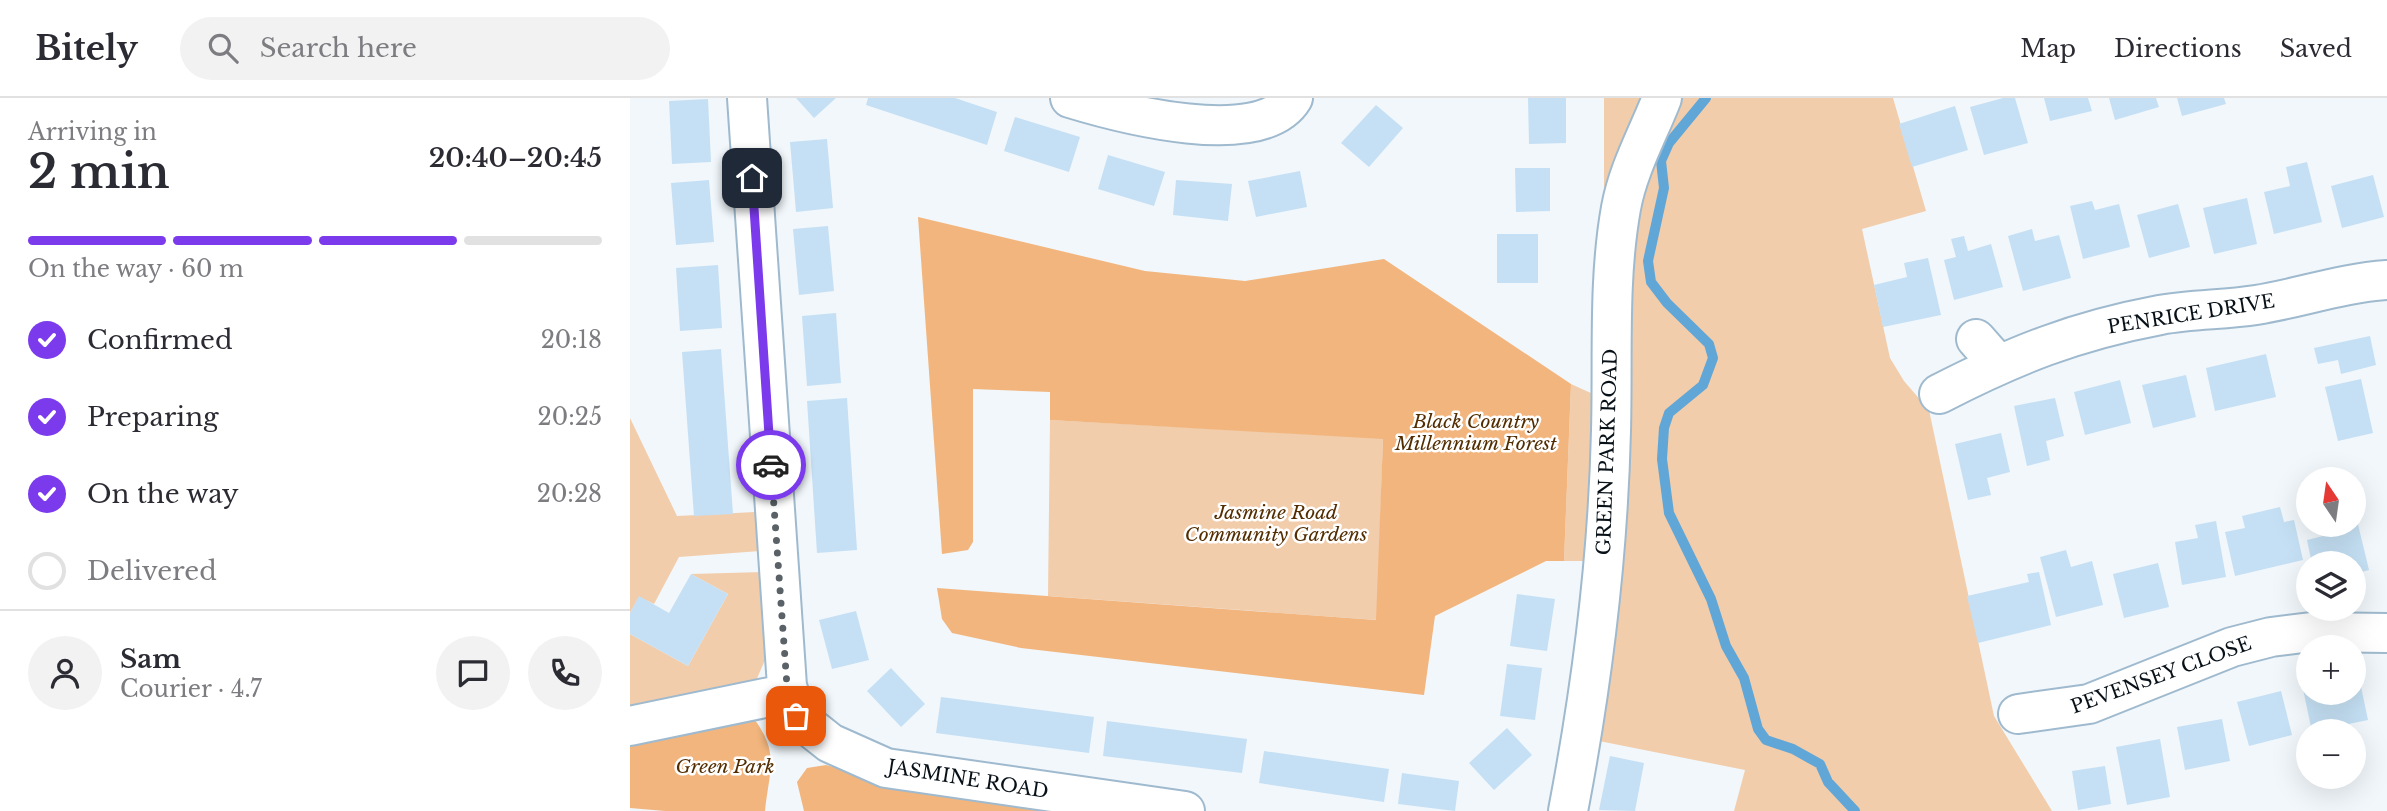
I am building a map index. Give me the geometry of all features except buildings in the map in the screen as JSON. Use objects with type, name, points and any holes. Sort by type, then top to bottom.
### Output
[{"type":"street","name":"JASMINE ROAD","points":[[747,98],[789,694],[796,716],[830,743],[886,768],[1185,811]]},
{"type":"street","points":[[1070,98],[1184,125],[1248,125],[1288,106],[1293,98]]},
{"type":"street","name":"GREEN PARK ROAD","points":[[1568,811],[1587,716],[1602,564],[1611,432],[1611,348],[1621,207],[1635,162],[1662,98]]},
{"type":"street","name":"PENRICE DRIVE","points":[[1939,394],[1987,351],[2046,343],[2162,315],[2274,302],[2353,282],[2387,280]]},
{"type":"street","name":"PEVENSEY CLOSE","points":[[2018,714],[2090,704],[2232,647],[2271,637],[2311,632],[2387,633]]},
{"type":"street","points":[[630,726],[789,694]]},
{"type":"green space","points":[[1604,98],[1640,98],[1604,192]]},
{"type":"green space","points":[[1681,98],[1893,98],[1926,211],[1862,229],[1890,358],[1904,381],[1929,410],[1994,716],[2052,811],[1734,811],[1745,770],[1599,741],[1612,649],[1622,306],[1643,192]]},
{"type":"green space","name":"Black Country Millennium Forest","points":[[918,217],[1145,271],[1245,281],[1384,259],[1571,384],[1564,561],[1546,561],[1435,616],[1424,695],[1021,648],[952,633],[942,619],[937,588],[1376,620],[1383,439],[1050,420],[1050,392],[973,389],[973,542],[968,550],[942,554]]},
{"type":"green space","points":[[1571,384],[1593,394],[1593,471],[1585,561],[1564,561]]},
{"type":"green space","points":[[630,418],[677,516],[755,512],[760,551],[679,557],[654,604],[639,597],[630,613]]},
{"type":"green space","name":"Jasmine Road Community Gardens","points":[[1050,420],[1383,438],[1377,620],[1048,596]]},
{"type":"green space","points":[[763,572],[765,660],[755,683],[630,710],[630,634],[688,666],[728,594],[691,574]]},
{"type":"green space","name":"Green Park","points":[[754,719],[762,731],[770,753],[765,811],[665,811],[630,808],[630,740]]},
{"type":"green space","points":[[826,765],[882,781],[1058,811],[804,811],[797,782],[807,768]]},
{"type":"waterway","points":[[1706,98],[1669,143],[1661,161],[1664,188],[1648,261],[1651,282],[1667,303],[1709,344],[1713,358],[1703,385],[1669,413],[1664,428],[1662,459],[1669,513],[1711,599],[1726,646],[1744,678],[1758,729],[1766,740],[1793,749],[1820,764],[1828,782],[1855,811]]},
{"type":"way so far","points":[[771,465],[787,686],[796,716]]},
{"type":"route","points":[[752,178],[771,465]]}]
